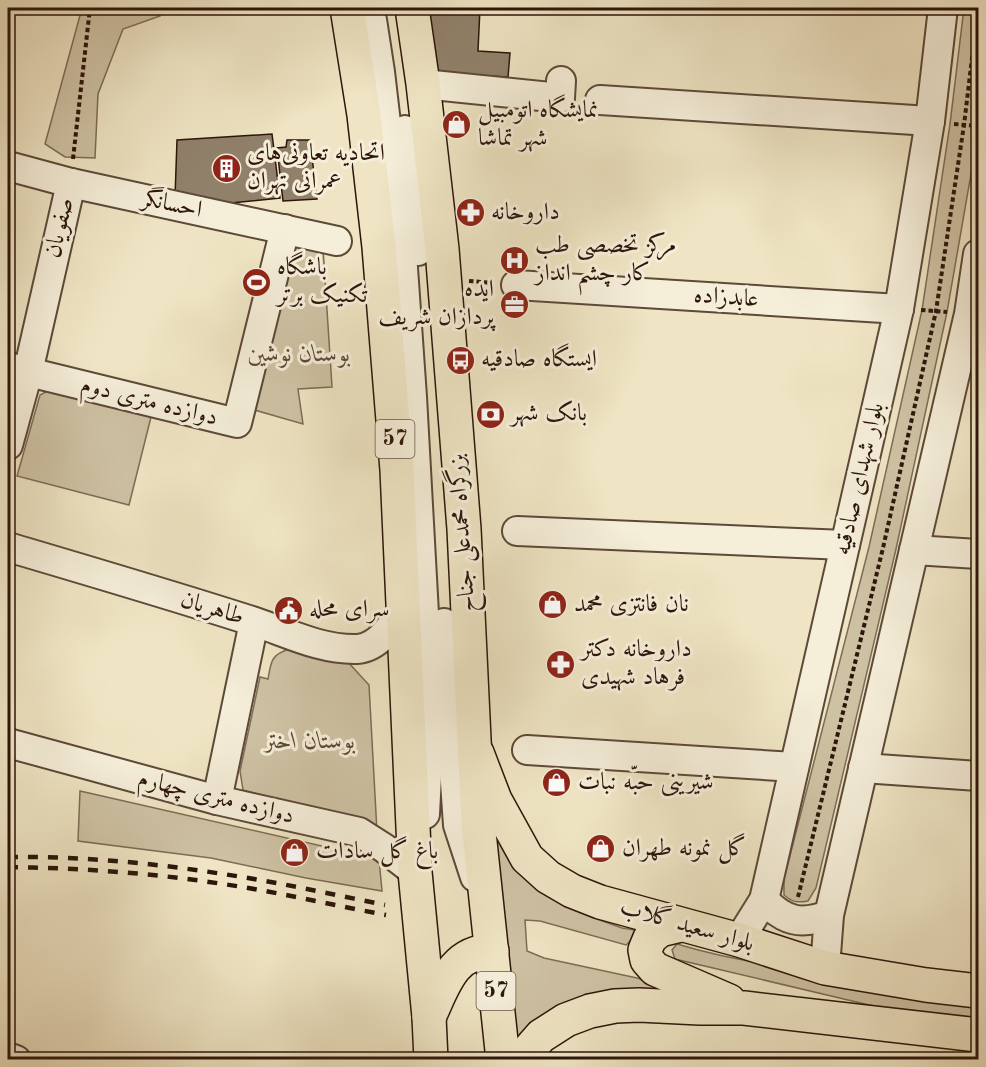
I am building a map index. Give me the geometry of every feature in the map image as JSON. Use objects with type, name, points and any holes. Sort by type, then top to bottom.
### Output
[{"type":"main road","name":"57","points":[[347,8],[364,116],[379,247],[397,470],[415,872]]},
{"type":"main road","name":"بزرگراه محمدعلی جناح","points":[[412,8],[442,249],[464,529],[478,824],[503,1059]]},
{"type":"main road","name":"بلوار سعید گلاب","points":[[474,747],[495,800],[527,858],[548,877],[572,891],[600,902],[739,940],[825,968],[978,991]]},
{"type":"main road","points":[[415,872],[431,1059]]},
{"type":"main road","points":[[681,925],[660,930],[650,938],[645,950],[646,960],[655,969],[744,1008]]},
{"type":"main road","points":[[429,1017],[452,970],[471,954],[483,951],[490,936]]},
{"type":"main road","points":[[520,1059],[541,1036],[566,1020],[590,1011],[615,1006],[744,1008],[978,1035]]},
{"type":"street","points":[[368,8],[380,72],[403,268],[413,407],[429,737],[425,827],[415,872]]},
{"type":"street","points":[[386,8],[415,199],[458,825],[490,936]]},
{"type":"street","name":"بلوار شهدای صادقیه","points":[[739,940],[764,900],[899,309],[930,121],[943,8]]},
{"type":"street","points":[[423,84],[561,89]]},
{"type":"street","points":[[600,100],[930,121]]},
{"type":"street","name":"احسانگر","points":[[8,166],[71,183],[337,241]]},
{"type":"street","name":"صفویان","points":[[8,445],[18,370],[71,183]]},
{"type":"street","name":"دوازده متری دوم","points":[[18,370],[237,423],[285,229]]},
{"type":"street","points":[[825,968],[830,915],[863,768],[914,550],[974,314],[978,254]]},
{"type":"street","name":"عابدزاده","points":[[516,285],[899,309]]},
{"type":"street","points":[[517,531],[845,545]]},
{"type":"street","name":"طاهریان","points":[[8,547],[254,622],[324,646],[359,649],[374,643],[392,626],[403,609]]},
{"type":"street","points":[[914,550],[978,554]]},
{"type":"street","points":[[217,800],[254,622]]},
{"type":"street","name":"دوازده متری چهارم","points":[[8,743],[217,800],[359,832],[415,872]]},
{"type":"street","points":[[527,750],[794,766]]},
{"type":"street","points":[[863,768],[978,776]]},
{"type":"street","points":[[764,900],[774,910],[801,921],[816,920],[830,915]]},
{"type":"street","points":[[429,1017],[439,1059]]},
{"type":"street","points":[[8,1057],[16,1059]]},
{"type":"path","name":"صفویان","points":[[71,183],[90,8]]},
{"type":"path","points":[[793,919],[883,548],[936,311],[964,125],[978,8]]},
{"type":"path","points":[[444,280],[516,285]]},
{"type":"path","points":[[899,309],[974,314]]},
{"type":"path","points":[[845,545],[914,550]]},
{"type":"green space","points":[[82,8],[159,8],[160,16],[123,29],[98,94],[95,158],[65,157],[45,144]]},
{"type":"green space","points":[[964,8],[978,8],[978,134],[947,312],[896,549],[816,888],[808,901],[795,901],[784,895],[784,879],[869,547],[922,310],[950,124]]},
{"type":"green space","name":"بوستان نوشین","points":[[293,244],[323,248],[332,387],[298,389],[303,424],[251,409]]},
{"type":"green space","points":[[51,389],[152,413],[129,505],[17,476],[40,395]]},
{"type":"green space","name":"بوستان اختر","points":[[290,649],[347,661],[369,685],[377,832],[360,821],[243,790],[240,771],[260,677],[268,679],[275,656]]},
{"type":"green space","points":[[80,791],[379,859],[382,891],[211,858],[78,841]]},
{"type":"green space","points":[[496,823],[551,898],[594,918],[622,928],[641,931],[626,945],[540,921],[525,920],[527,951],[544,958],[637,978],[727,1006],[640,993],[513,1057]]},
{"type":"green space","points":[[677,944],[734,958],[978,1004],[978,1021],[886,1009],[675,959],[672,950]]},
{"type":"building","points":[[429,8],[480,8],[478,51],[510,53],[508,77],[427,73]]},
{"type":"building","name":"اتحادیه تعاونی‌های عمرانی تهران","points":[[272,134],[280,198],[211,205],[175,197],[177,140]]},
{"type":"building","points":[[287,140],[310,140],[317,199],[283,201],[277,148],[286,147]]},
{"type":"railway","points":[[8,857],[89,859],[169,867],[264,881],[385,905]]},
{"type":"railway","points":[[8,867],[116,872],[196,880],[386,915]]},
{"type":"place","name":"نمایشگاه اتومبیل شهر تماشا","points":[[457,125]]},
{"type":"place","name":"اتحادیه تعاونی‌های عمرانی تهران","points":[[226,168]]},
{"type":"place","name":"داروخانه","points":[[470,213]]},
{"type":"place","name":"مرکز تخصصی طب کار چشم انداز","points":[[514,260]]},
{"type":"place","name":"باشگاه تکنیک برتر","points":[[256,282]]},
{"type":"place","name":"ایده پردازان شریف","points":[[515,304]]},
{"type":"place","name":"ایستگاه صادقیه","points":[[460,360]]},
{"type":"place","name":"بانک شهر","points":[[490,414]]},
{"type":"place","name":"نان فانتزی محمد","points":[[553,605]]},
{"type":"place","name":"سرای محله","points":[[288,610]]},
{"type":"place","name":"داروخانه دکتر فرهاد شهیدی","points":[[560,664]]},
{"type":"place","name":"شیرینی حبّه نبات","points":[[557,783]]},
{"type":"place","name":"گل نمونه طهران","points":[[601,849]]},
{"type":"place","name":"باغ گل سادات","points":[[295,852]]}]
